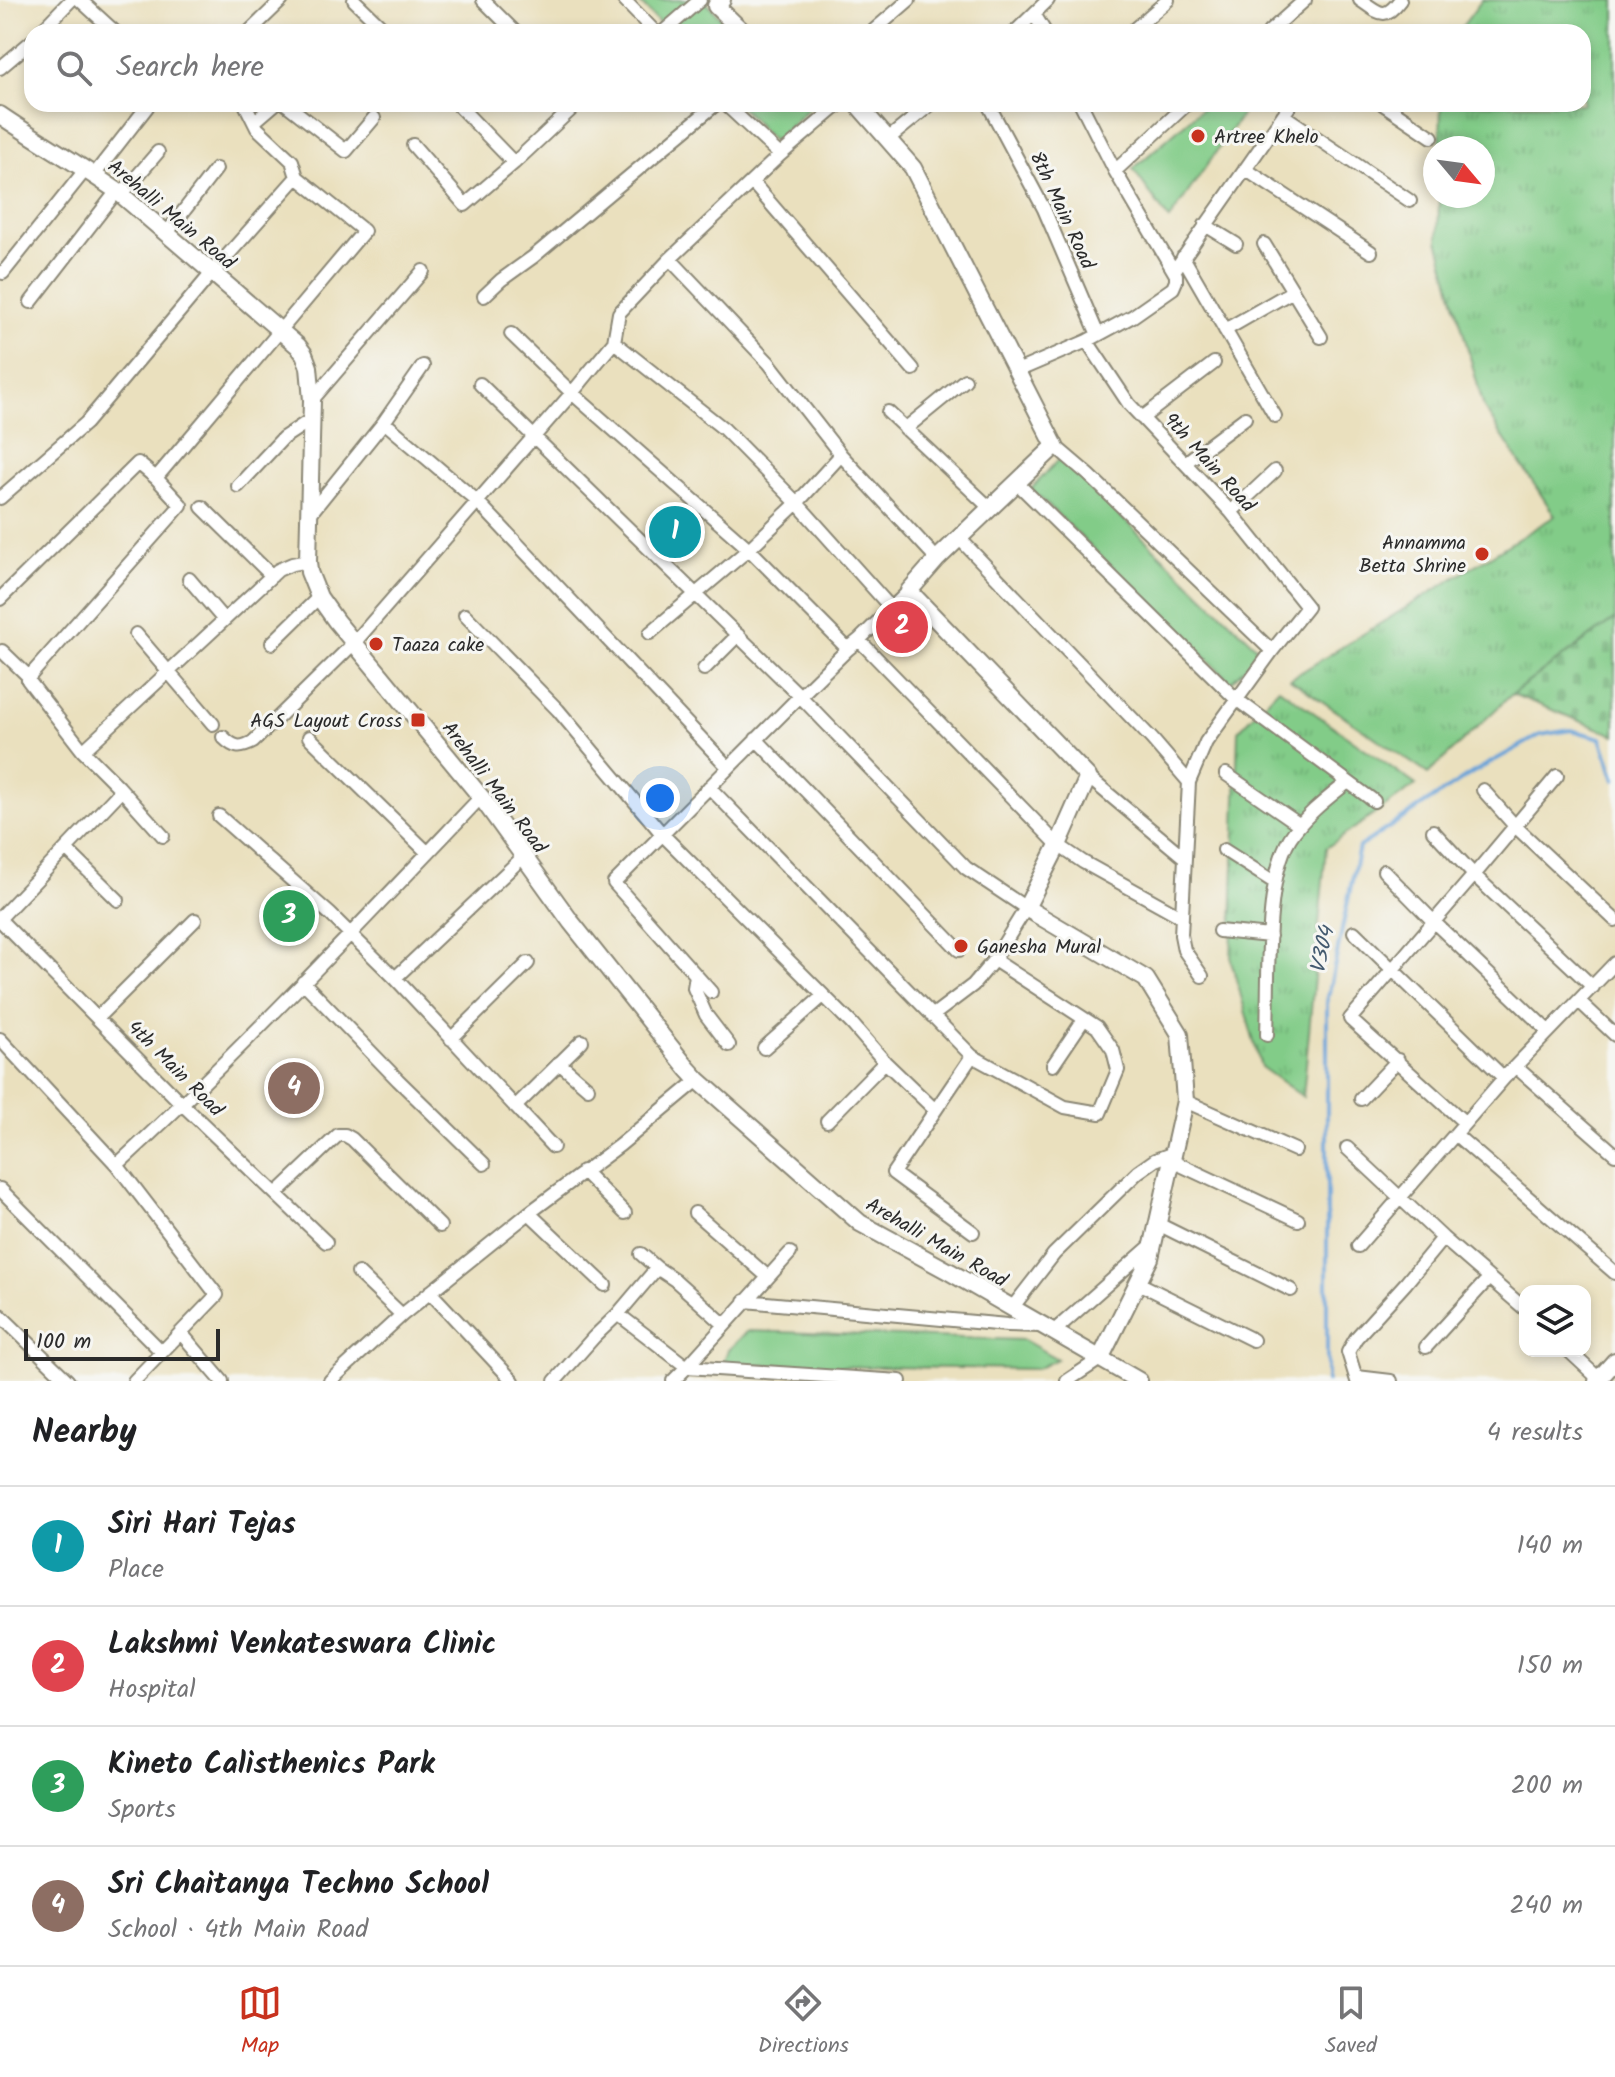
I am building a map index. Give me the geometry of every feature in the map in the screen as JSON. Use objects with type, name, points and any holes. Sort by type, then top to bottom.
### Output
[{"type":"street","points":[[48,24],[71,0]]},
{"type":"street","points":[[80,0],[106,24]]},
{"type":"street","points":[[257,24],[282,0]]},
{"type":"street","points":[[354,0],[379,24]]},
{"type":"street","points":[[483,0],[507,24]]},
{"type":"street","points":[[624,0],[647,24]]},
{"type":"street","points":[[672,24],[700,0]]},
{"type":"street","points":[[881,24],[909,0]]},
{"type":"street","points":[[1023,24],[1048,0]]},
{"type":"street","points":[[1140,24],[1168,0]]},
{"type":"street","points":[[1360,0],[1387,14],[1400,0]]},
{"type":"street","points":[[717,2],[736,24]]},
{"type":"street","points":[[1277,24],[1300,2]]},
{"type":"street","points":[[1034,14],[1040,24]]},
{"type":"street","points":[[0,68],[24,48]]},
{"type":"street","points":[[3,273],[143,112]]},
{"type":"street","points":[[156,478],[364,231],[297,177],[292,161],[257,128],[249,112]]},
{"type":"street","points":[[254,122],[266,112]]},
{"type":"street","points":[[296,112],[346,151],[374,118]]},
{"type":"street","points":[[465,112],[514,163]]},
{"type":"street","points":[[413,145],[465,205],[568,112]]},
{"type":"street","points":[[484,296],[706,112]]},
{"type":"street","points":[[734,112],[780,155]]},
{"type":"street","points":[[223,737],[232,746],[242,748],[253,742],[354,643],[614,342],[619,313],[670,259],[780,155],[831,112]]},
{"type":"street","points":[[864,112],[913,168],[1055,446],[1272,651],[1206,742],[1189,782],[1181,935],[1184,950],[1202,976]]},
{"type":"street","points":[[888,139],[921,112]]},
{"type":"street","name":"8th Main Road","points":[[992,112],[1044,209],[1092,338]]},
{"type":"street","points":[[1017,371],[1133,316],[1173,288],[1176,281],[1174,271],[1115,171],[1085,112]]},
{"type":"street","points":[[1115,171],[1178,112]]},
{"type":"street","points":[[1174,271],[1285,112]]},
{"type":"street","points":[[1291,112],[1410,201]]},
{"type":"street","points":[[1395,112],[1431,136]]},
{"type":"street","name":"Arehalli Main Road","points":[[0,115],[119,193],[304,354],[309,367],[312,400],[308,561],[319,597],[481,797],[571,922],[698,1080],[860,1223],[1139,1381]]},
{"type":"street","points":[[31,302],[119,193],[158,152]]},
{"type":"street","points":[[166,234],[216,169]]},
{"type":"street","points":[[1245,169],[1371,252]]},
{"type":"street","points":[[0,498],[86,423],[297,177]]},
{"type":"street","points":[[752,182],[913,369]]},
{"type":"street","points":[[1205,225],[1236,244]]},
{"type":"street","points":[[1264,244],[1321,337]]},
{"type":"street","points":[[1183,257],[1275,416]]},
{"type":"street","points":[[670,259],[769,363],[841,455],[937,559]]},
{"type":"street","points":[[312,400],[423,271]]},
{"type":"street","points":[[1225,330],[1293,291]]},
{"type":"street","points":[[511,334],[572,393],[749,549],[848,649]]},
{"type":"street","name":"9th Main Road","points":[[1092,338],[1129,404],[1231,512],[1307,607],[1272,651]]},
{"type":"street","points":[[614,342],[724,429],[797,503],[891,608]]},
{"type":"street","points":[[1142,418],[1214,363]]},
{"type":"street","points":[[310,514],[384,422],[423,366]]},
{"type":"street","points":[[905,429],[965,380]]},
{"type":"street","points":[[480,384],[800,696],[966,868],[1026,908],[1146,979],[1180,1034],[1185,1101],[1150,1258],[1100,1359],[1067,1381]]},
{"type":"street","points":[[888,412],[990,508]]},
{"type":"street","points":[[1185,463],[1245,418]]},
{"type":"street","points":[[238,486],[283,438],[312,419]]},
{"type":"street","points":[[384,422],[477,501],[728,767]]},
{"type":"street","points":[[711,992],[614,883],[756,739],[909,591],[937,559],[1055,446]]},
{"type":"street","points":[[650,633],[749,549],[841,455]]},
{"type":"street","points":[[0,599],[138,463],[181,505],[29,677]]},
{"type":"street","points":[[1231,512],[1275,471]]},
{"type":"street","points":[[1017,483],[1236,699],[1374,801]]},
{"type":"street","points":[[202,507],[272,576]]},
{"type":"street","points":[[959,538],[1152,739],[1189,782]]},
{"type":"street","points":[[83,751],[272,576],[285,567],[308,561]]},
{"type":"street","points":[[189,579],[224,620]]},
{"type":"street","points":[[909,591],[1088,777],[1185,858]]},
{"type":"street","points":[[272,643],[319,597]]},
{"type":"street","points":[[465,615],[558,710],[663,835],[935,1110]]},
{"type":"street","points":[[136,634],[213,724]]},
{"type":"street","points":[[704,669],[738,635]]},
{"type":"street","points":[[859,640],[1058,845],[1182,917]]},
{"type":"street","points":[[2,651],[29,677],[33,688],[83,751],[163,836]]},
{"type":"street","points":[[309,737],[428,853]]},
{"type":"street","points":[[756,739],[959,950]]},
{"type":"street","points":[[1226,774],[1300,825]]},
{"type":"street","points":[[1465,1123],[1350,1019],[1557,776]]},
{"type":"street","points":[[932,1016],[973,985],[994,960],[1026,908],[1088,777]]},
{"type":"street","points":[[1267,1035],[1274,882],[1285,847],[1300,825],[1348,782]]},
{"type":"street","points":[[0,919],[117,795],[119,787]]},
{"type":"street","points":[[709,787],[972,1056],[1065,1107],[1100,1113],[1118,1070],[1113,1050],[1097,1027],[994,960]]},
{"type":"street","points":[[1483,790],[1515,826],[1615,920]]},
{"type":"street","points":[[117,1165],[183,1105],[481,797]]},
{"type":"street","points":[[219,816],[351,933],[553,1147]]},
{"type":"street","points":[[1433,831],[1474,875],[1593,987]]},
{"type":"street","points":[[66,849],[118,900]]},
{"type":"street","points":[[1224,850],[1274,882]]},
{"type":"street","points":[[395,978],[523,857]]},
{"type":"street","points":[[1384,871],[1548,1031]]},
{"type":"street","name":"4th Main Road","points":[[0,919],[183,1105],[326,1242]]},
{"type":"street","points":[[97,1018],[195,920]]},
{"type":"street","points":[[1219,931],[1270,936]]},
{"type":"street","points":[[1354,932],[1504,1078]]},
{"type":"street","points":[[451,1039],[528,963]]},
{"type":"street","points":[[1358,1246],[1504,1078],[1615,963]]},
{"type":"street","points":[[696,975],[694,988],[706,1015],[729,1045]]},
{"type":"street","points":[[303,982],[484,1164]]},
{"type":"street","points":[[764,1048],[823,996]]},
{"type":"street","points":[[1579,1001],[1615,1035]]},
{"type":"street","points":[[1053,1065],[1084,1019]]},
{"type":"street","points":[[0,1039],[117,1165],[217,1295],[161,1351],[143,1378]]},
{"type":"street","points":[[515,1107],[582,1041]]},
{"type":"street","points":[[972,1056],[893,1173],[973,1232]]},
{"type":"street","points":[[1361,1099],[1398,1060]]},
{"type":"street","points":[[827,1121],[885,1062]]},
{"type":"street","points":[[559,1063],[588,1088]]},
{"type":"street","points":[[1516,1067],[1615,1154]]},
{"type":"street","points":[[330,1381],[430,1292],[620,1145],[698,1080]]},
{"type":"street","points":[[1185,1101],[1295,1150]]},
{"type":"street","points":[[276,1194],[338,1135],[345,1135],[440,1226]]},
{"type":"street","points":[[1456,1135],[1615,1273]]},
{"type":"street","points":[[1347,1148],[1519,1304]]},
{"type":"street","points":[[1012,1308],[1054,1254],[1138,1172],[1155,1160],[1173,1157],[1298,1220]]},
{"type":"street","points":[[583,1171],[625,1213]]},
{"type":"street","points":[[0,1189],[161,1351]]},
{"type":"street","points":[[529,1213],[605,1285]]},
{"type":"street","points":[[695,1213],[768,1277]]},
{"type":"street","points":[[1158,1224],[1291,1290]]},
{"type":"street","points":[[1391,1381],[1357,1379],[1348,1352],[1356,1338],[1443,1238]]},
{"type":"street","points":[[745,1301],[1047,1329],[1154,1243]]},
{"type":"street","points":[[673,1381],[790,1253]]},
{"type":"street","points":[[641,1254],[725,1325]]},
{"type":"street","points":[[555,1381],[657,1268]]},
{"type":"street","points":[[358,1273],[402,1315]]},
{"type":"street","points":[[1426,1347],[1489,1278]]},
{"type":"street","points":[[1138,1283],[1253,1340]]},
{"type":"street","points":[[430,1292],[513,1381]]},
{"type":"street","points":[[618,1314],[687,1367],[900,1381]]},
{"type":"street","points":[[0,1315],[68,1381]]},
{"type":"street","points":[[181,1333],[222,1381]]},
{"type":"street","points":[[1575,1357],[1598,1380],[1615,1361]]},
{"type":"green space","points":[[637,0],[704,0],[726,24],[660,24]]},
{"type":"green space","points":[[1482,0],[1615,0],[1615,619],[1512,694],[1428,774],[1290,679],[1555,516],[1484,408],[1438,240],[1439,208],[1495,208],[1495,136],[1440,136],[1441,112],[1591,112],[1591,24],[1464,24]]},
{"type":"green space","points":[[746,112],[805,112],[774,142]]},
{"type":"green space","name":"Artree Khelo","points":[[1198,112],[1243,112],[1169,220],[1133,169]]},
{"type":"green space","points":[[1060,458],[1261,651],[1231,682],[1031,489]]},
{"type":"green space","points":[[1615,619],[1615,735],[1512,694]]},
{"type":"green space","points":[[1279,688],[1416,785],[1326,848],[1303,1097],[1261,1067],[1231,961],[1238,731]]},
{"type":"green space","points":[[748,1331],[1024,1340],[1057,1359],[1037,1369],[722,1365],[728,1350]]},
{"type":"waterway","name":"V304","points":[[1327,1381],[1327,1002],[1359,847],[1472,773],[1540,735],[1571,730],[1601,738],[1615,780]]},
{"type":"place","name":"Artree Khelo","points":[[1198,136]]},
{"type":"place","name":"Siri Hari Tejas","points":[[675,532]]},
{"type":"place","name":"Annamma Betta Shrine","points":[[1482,554]]},
{"type":"place","name":"Lakshmi Venkateswara Clinic","points":[[902,627]]},
{"type":"place","name":"Taaza cake","points":[[376,644]]},
{"type":"place","name":"AGS Layout Cross","points":[[418,720]]},
{"type":"place","name":"Kineto Calisthenics Park","points":[[289,916]]},
{"type":"place","name":"Ganesha Mural","points":[[961,946]]},
{"type":"place","name":"Sri Chaitanya Techno School","points":[[294,1088]]}]
